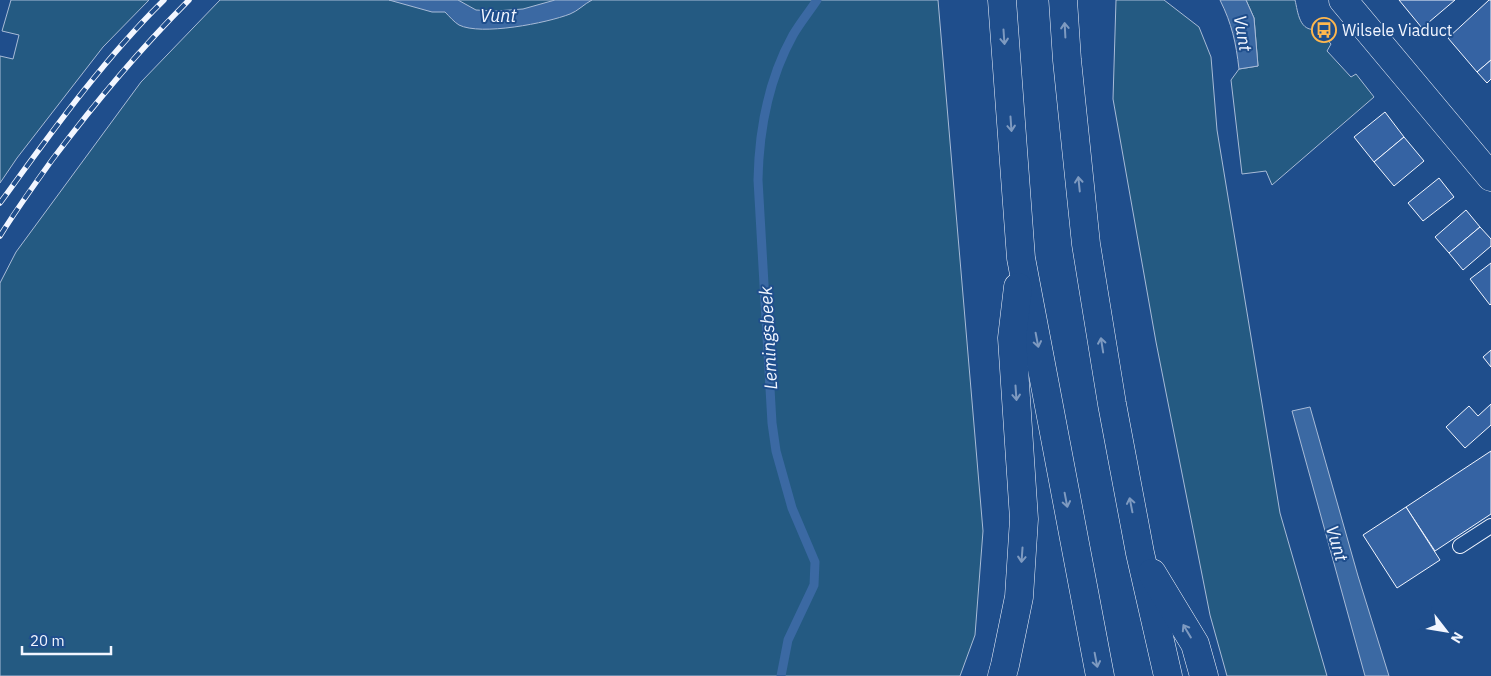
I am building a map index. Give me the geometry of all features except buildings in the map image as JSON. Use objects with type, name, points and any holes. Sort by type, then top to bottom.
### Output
[{"type":"main road","points":[[1002,0],[1021,258],[1100,676]]},
{"type":"main road","points":[[1063,0],[1067,60],[1086,244],[1112,404],[1140,553],[1168,676]]},
{"type":"main road","points":[[1343,0],[1491,177]]},
{"type":"main road","points":[[1002,676],[1006,665],[1019,597],[1024,520],[1012,338],[1021,258]]},
{"type":"main road","points":[[1140,553],[1195,644],[1204,676]]},
{"type":"lane","points":[[1460,546],[1491,526]]},
{"type":"shaded area","points":[[11,0],[149,0],[103,47],[17,158],[0,183],[0,56],[13,59],[19,35],[2,31]]},
{"type":"shaded area","points":[[220,0],[938,0],[983,531],[975,635],[960,676],[0,676],[0,283],[16,252],[141,82]]},
{"type":"shaded area","points":[[1116,0],[1164,0],[1199,27],[1211,57],[1217,130],[1280,513],[1327,676],[1227,676],[1210,615],[1156,342],[1113,99]]},
{"type":"shaded area","points":[[1246,0],[1295,0],[1303,25],[1307,28],[1318,29],[1331,44],[1327,51],[1351,77],[1356,74],[1374,97],[1272,185],[1266,171],[1242,174],[1231,80],[1239,69],[1258,66],[1254,18]]},
{"type":"water","name":"Vunt","points":[[389,0],[458,0],[476,10],[496,11],[523,9],[555,0],[592,0],[573,13],[560,18],[514,27],[482,29],[459,25],[445,12],[432,12]]},
{"type":"water","name":"Vunt","points":[[1220,0],[1246,0],[1254,18],[1258,66],[1239,69],[1233,34]]},
{"type":"water","name":"Vunt","points":[[1310,407],[1358,576],[1389,676],[1365,676],[1292,411]]},
{"type":"waterway","name":"Lemingsbeek","points":[[781,676],[788,640],[814,585],[815,562],[792,508],[776,451],[772,423],[758,180],[759,161],[766,106],[777,70],[793,35],[817,0]]},
{"type":"railway","points":[[0,203],[98,73],[141,23],[164,0]]},
{"type":"railway","points":[[0,236],[52,160],[84,118],[135,58],[189,0]]},
{"type":"place","name":"Wilsele Viaduct","points":[[1324,30]]}]
